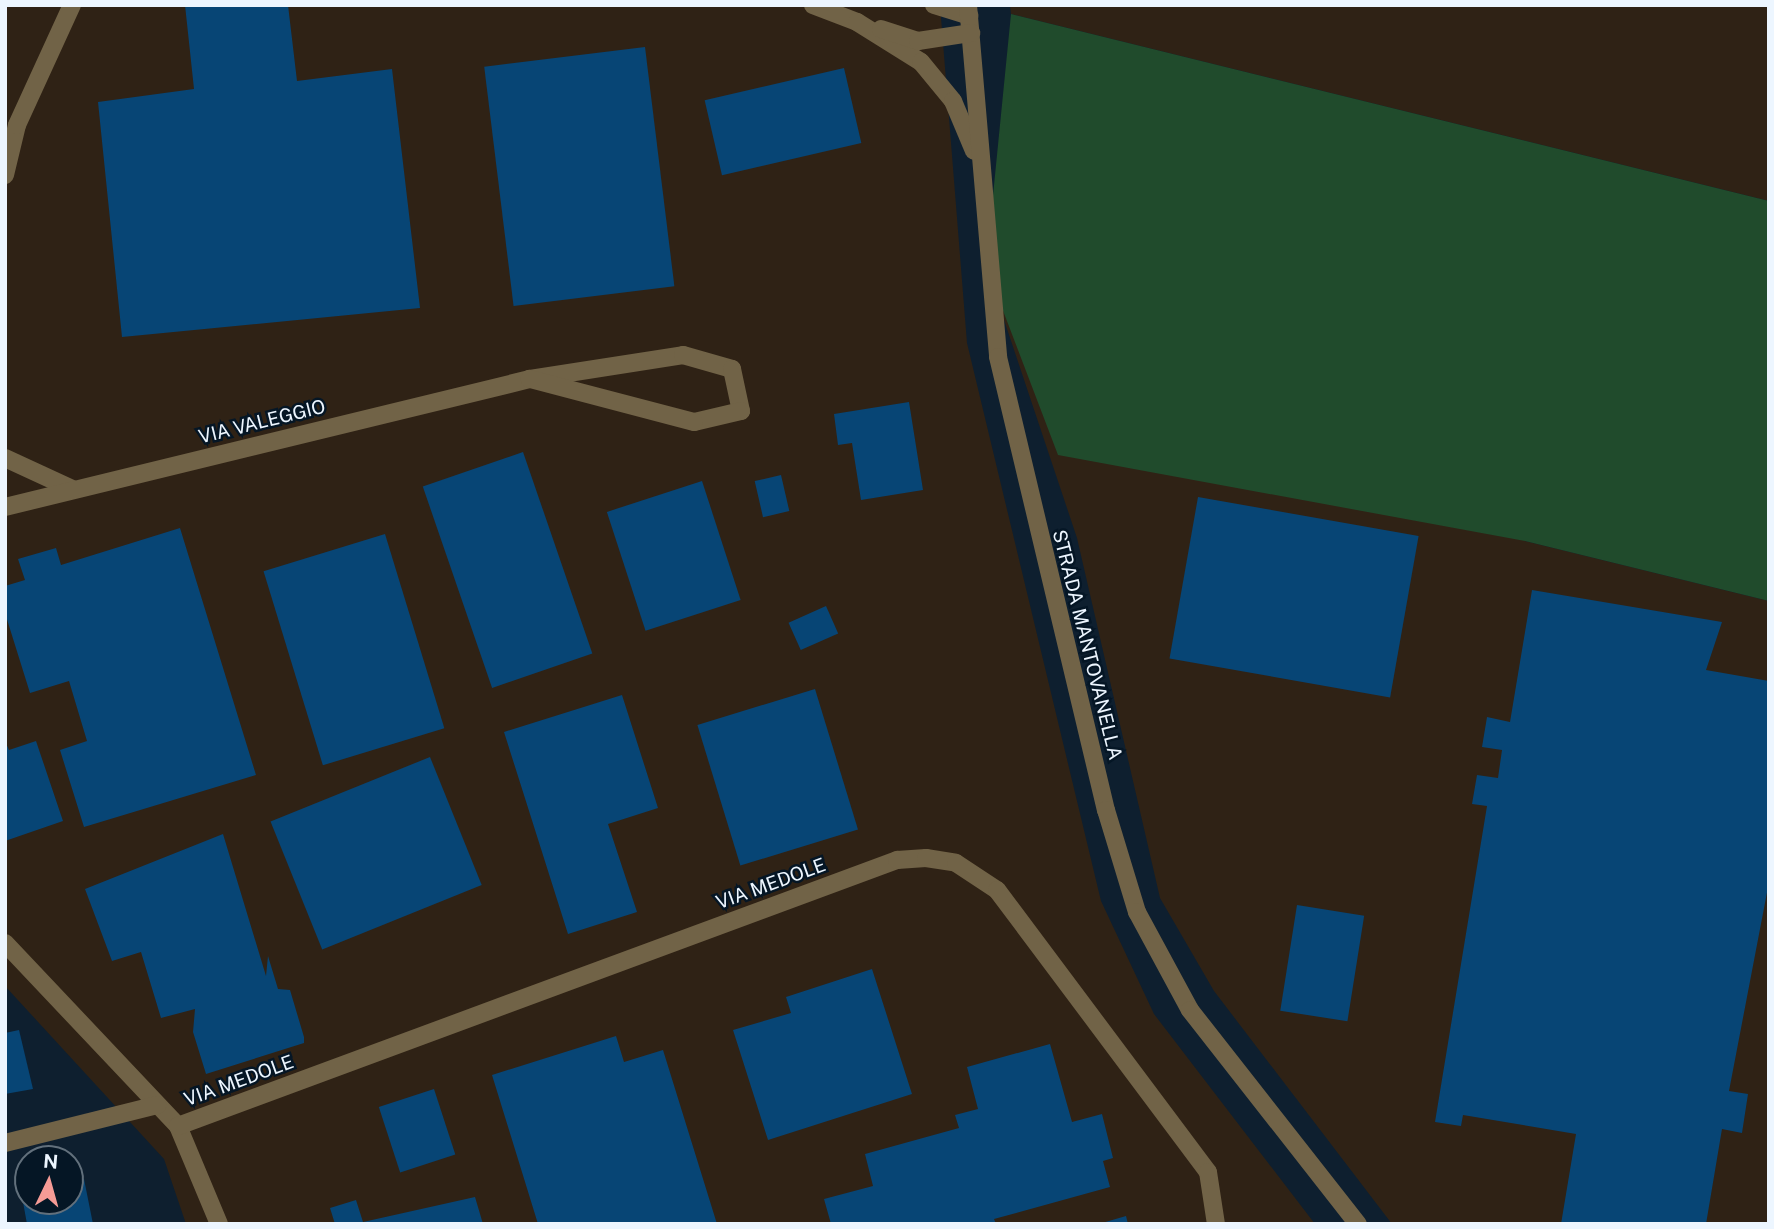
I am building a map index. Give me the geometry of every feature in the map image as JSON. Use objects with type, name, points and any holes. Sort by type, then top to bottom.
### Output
[{"type":"street","points":[[5,175],[17,125],[72,5]]},
{"type":"street","points":[[813,5],[918,41],[970,18]]},
{"type":"street","points":[[934,5],[970,18]]},
{"type":"street","name":"STRADA MANTOVANELLA","points":[[970,18],[979,164],[998,357],[1096,771],[1137,912],[1189,1010],[1358,1224]]},
{"type":"street","points":[[857,22],[921,62],[953,101],[979,164]]},
{"type":"street","name":"VIA VALEGGIO","points":[[5,507],[530,379],[683,355],[732,369],[741,411],[694,422],[530,379]]},
{"type":"street","points":[[5,458],[72,489]]},
{"type":"street","name":"VIA MEDOLE","points":[[178,1126],[897,860],[926,858],[956,863],[997,890],[1208,1172],[1216,1224]]},
{"type":"street","points":[[5,943],[178,1126],[219,1224]]},
{"type":"street","points":[[5,1143],[157,1105]]},
{"type":"shaded area","points":[[5,5],[940,5],[967,343],[1101,901],[1154,1014],[1315,1224],[186,1224],[164,1159],[5,986]]},
{"type":"shaded area","points":[[1010,5],[1769,5],[1769,201],[1011,14]]},
{"type":"shaded area","points":[[986,266],[1525,541],[1769,601],[1769,1224],[1392,1224],[1214,991],[1160,898],[1077,538]]},
{"type":"green space","points":[[1011,14],[1769,201],[1769,601],[1525,541],[1058,455],[986,266]]},
{"type":"building","points":[[185,5],[288,5],[297,81],[392,69],[420,308],[122,337],[98,102],[194,89]]},
{"type":"building","points":[[645,47],[674,286],[514,306],[484,67]]},
{"type":"building","points":[[844,68],[861,143],[722,175],[705,100]]},
{"type":"building","points":[[909,402],[923,490],[861,500],[852,443],[838,445],[834,414]]},
{"type":"building","points":[[523,452],[592,653],[492,688],[423,487]]},
{"type":"building","points":[[781,475],[789,511],[763,517],[755,481]]},
{"type":"building","points":[[702,481],[741,600],[646,631],[607,512]]},
{"type":"building","points":[[1198,497],[1419,536],[1390,697],[1170,659]]},
{"type":"building","points":[[180,528],[256,775],[84,827],[60,750],[87,741],[69,681],[30,693],[5,613],[5,586],[25,580],[18,559],[56,548],[61,565]]},
{"type":"building","points":[[385,534],[444,728],[323,765],[264,571]]},
{"type":"building","points":[[1532,590],[1722,622],[1706,670],[1769,681],[1769,882],[1729,1091],[1748,1094],[1742,1133],[1722,1129],[1706,1224],[1561,1224],[1576,1134],[1463,1115],[1461,1126],[1435,1122],[1487,806],[1472,804],[1477,775],[1498,778],[1502,750],[1482,747],[1487,717],[1510,722]]},
{"type":"building","points":[[826,606],[838,633],[801,650],[789,623]]},
{"type":"building","points":[[815,689],[858,830],[740,866],[697,725]]},
{"type":"building","points":[[622,695],[658,808],[608,824],[637,912],[568,934],[504,732]]},
{"type":"building","points":[[5,741],[9,750],[36,741],[63,821],[5,841]]},
{"type":"building","points":[[430,757],[482,885],[322,949],[271,821]]},
{"type":"building","points":[[223,834],[266,976],[268,956],[278,989],[290,990],[304,1043],[206,1074],[193,1032],[195,1009],[161,1018],[141,952],[112,961],[85,889]]},
{"type":"building","points":[[1297,905],[1364,916],[1347,1021],[1280,1011]]},
{"type":"building","points":[[872,969],[912,1094],[768,1140],[733,1030],[791,1013],[786,997]]},
{"type":"building","points":[[19,1030],[33,1089],[5,1094],[5,1033]]},
{"type":"building","points":[[616,1036],[624,1062],[663,1050],[717,1224],[538,1224],[492,1075]]},
{"type":"building","points":[[1050,1044],[1072,1122],[1102,1114],[1113,1158],[1103,1161],[1110,1187],[994,1219],[996,1224],[831,1224],[824,1199],[873,1186],[865,1154],[959,1128],[955,1115],[978,1109],[967,1067]]},
{"type":"building","points":[[434,1089],[455,1155],[400,1173],[379,1107]]},
{"type":"building","points":[[84,1179],[93,1224],[27,1224],[25,1215],[84,1215]]},
{"type":"building","points":[[475,1197],[483,1224],[335,1224],[330,1208],[356,1200],[363,1222]]},
{"type":"building","points":[[1126,1216],[1128,1224],[1102,1224],[1102,1223]]}]
